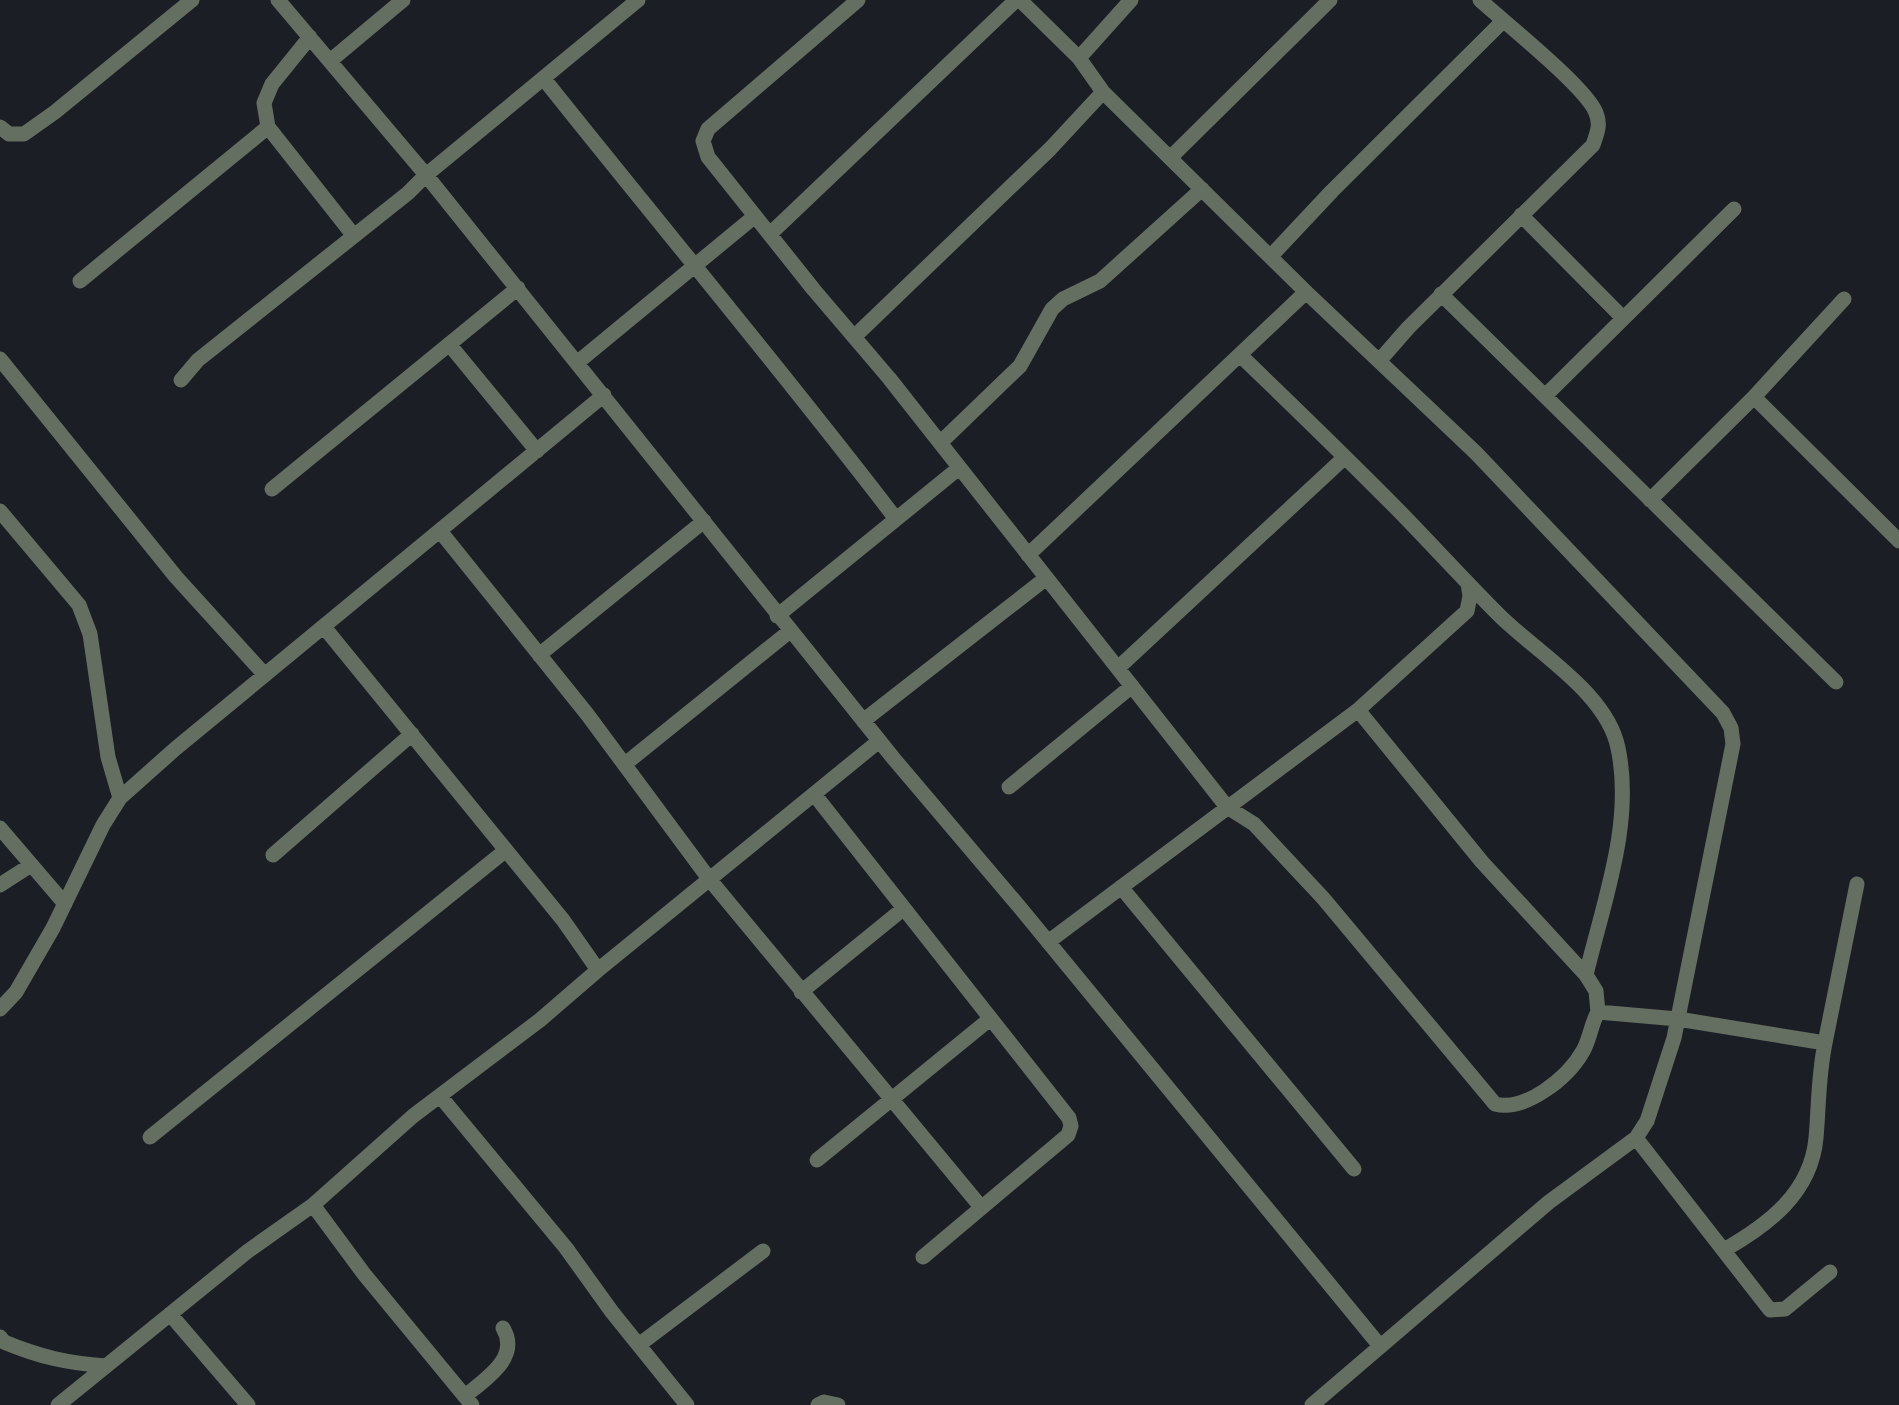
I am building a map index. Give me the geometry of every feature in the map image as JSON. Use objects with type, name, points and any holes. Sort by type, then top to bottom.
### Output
[{"type":"street","points":[[0,127],[9,134],[24,134],[55,112],[192,0]]},
{"type":"street","points":[[278,0],[426,175],[578,362],[863,722],[1048,942],[1380,1346]]},
{"type":"street","points":[[330,61],[403,0]]},
{"type":"street","points":[[182,380],[198,360],[408,193],[426,175],[638,0]]},
{"type":"street","points":[[858,0],[708,129],[703,141],[708,157],[940,443],[1227,807],[1254,824],[1323,898],[1494,1104],[1514,1106],[1552,1084],[1572,1066],[1584,1050],[1598,1012],[1596,991],[1586,975],[1482,862],[1358,710]]},
{"type":"street","points":[[770,234],[1018,0],[1079,58],[1104,92],[1545,524],[1723,713],[1731,728],[1733,744],[1678,1019],[1653,1103],[1636,1138],[1549,1202],[1311,1405]]},
{"type":"street","points":[[1079,58],[1131,0]]},
{"type":"street","points":[[1171,157],[1330,0]]},
{"type":"street","points":[[1380,360],[1441,294],[1593,145],[1599,126],[1596,112],[1590,102],[1480,0]]},
{"type":"street","points":[[1271,256],[1332,191],[1503,21]]},
{"type":"street","points":[[310,37],[272,84],[264,103],[268,127],[354,236]]},
{"type":"street","points":[[544,79],[694,267],[793,384],[896,519]]},
{"type":"street","points":[[854,337],[1050,149],[1104,92]]},
{"type":"street","points":[[80,281],[268,127]]},
{"type":"street","points":[[940,443],[1020,366],[1052,309],[1063,300],[1100,280],[1202,189]]},
{"type":"street","points":[[1546,395],[1734,208]]},
{"type":"street","points":[[1521,215],[1623,318]]},
{"type":"street","points":[[578,362],[755,216]]},
{"type":"street","points":[[272,489],[518,288]]},
{"type":"street","points":[[1028,555],[1306,292]]},
{"type":"street","points":[[1441,294],[1836,682]]},
{"type":"street","points":[[1650,500],[1754,397],[1844,299]]},
{"type":"street","points":[[449,344],[537,451]]},
{"type":"street","points":[[1240,355],[1345,457],[1500,616],[1598,706],[1613,729],[1619,748],[1622,783],[1618,843],[1586,975]]},
{"type":"street","points":[[0,359],[176,577],[265,675]]},
{"type":"street","points":[[0,1009],[16,992],[65,904],[103,825],[120,798],[604,395]]},
{"type":"street","points":[[1754,397],[1899,541]]},
{"type":"street","points":[[1118,668],[1345,457]]},
{"type":"street","points":[[777,616],[959,468]]},
{"type":"street","points":[[0,511],[79,605],[90,634],[108,757],[120,798]]},
{"type":"street","points":[[539,655],[704,521]]},
{"type":"street","points":[[440,531],[625,764],[710,880],[981,1206]]},
{"type":"street","points":[[863,722],[1045,579]]},
{"type":"street","points":[[1048,942],[1358,710],[1467,611],[1470,596],[1468,583]]},
{"type":"street","points":[[324,627],[563,920],[598,970]]},
{"type":"street","points":[[625,764],[789,631]]},
{"type":"street","points":[[1009,787],[1132,686]]},
{"type":"street","points":[[273,855],[412,734]]},
{"type":"street","points":[[58,1405],[248,1251],[313,1205],[356,1165],[440,1096],[540,1020],[879,741]]},
{"type":"street","points":[[814,794],[1069,1118],[1071,1126],[1068,1134],[923,1257]]},
{"type":"street","points":[[0,828],[65,904]]},
{"type":"street","points":[[150,1137],[506,850]]},
{"type":"street","points":[[0,885],[32,865]]},
{"type":"street","points":[[1724,1250],[1774,1217],[1800,1189],[1811,1165],[1816,1140],[1818,1077],[1857,884]]},
{"type":"street","points":[[1121,887],[1354,1169]]},
{"type":"street","points":[[801,992],[903,909]]},
{"type":"street","points":[[1598,1012],[1678,1019],[1825,1043]]},
{"type":"street","points":[[817,1160],[990,1019]]},
{"type":"street","points":[[440,1096],[494,1157],[640,1344],[681,1402]]},
{"type":"street","points":[[1636,1138],[1770,1310],[1785,1309],[1830,1272]]},
{"type":"street","points":[[313,1205],[364,1274],[468,1401],[500,1367],[508,1342],[503,1328]]},
{"type":"street","points":[[640,1344],[763,1251]]},
{"type":"street","points":[[170,1314],[248,1405]]},
{"type":"street","points":[[0,1337],[4,1342],[39,1357],[70,1363],[106,1366]]},
{"type":"street","points":[[818,1405],[824,1402],[838,1405]]}]
